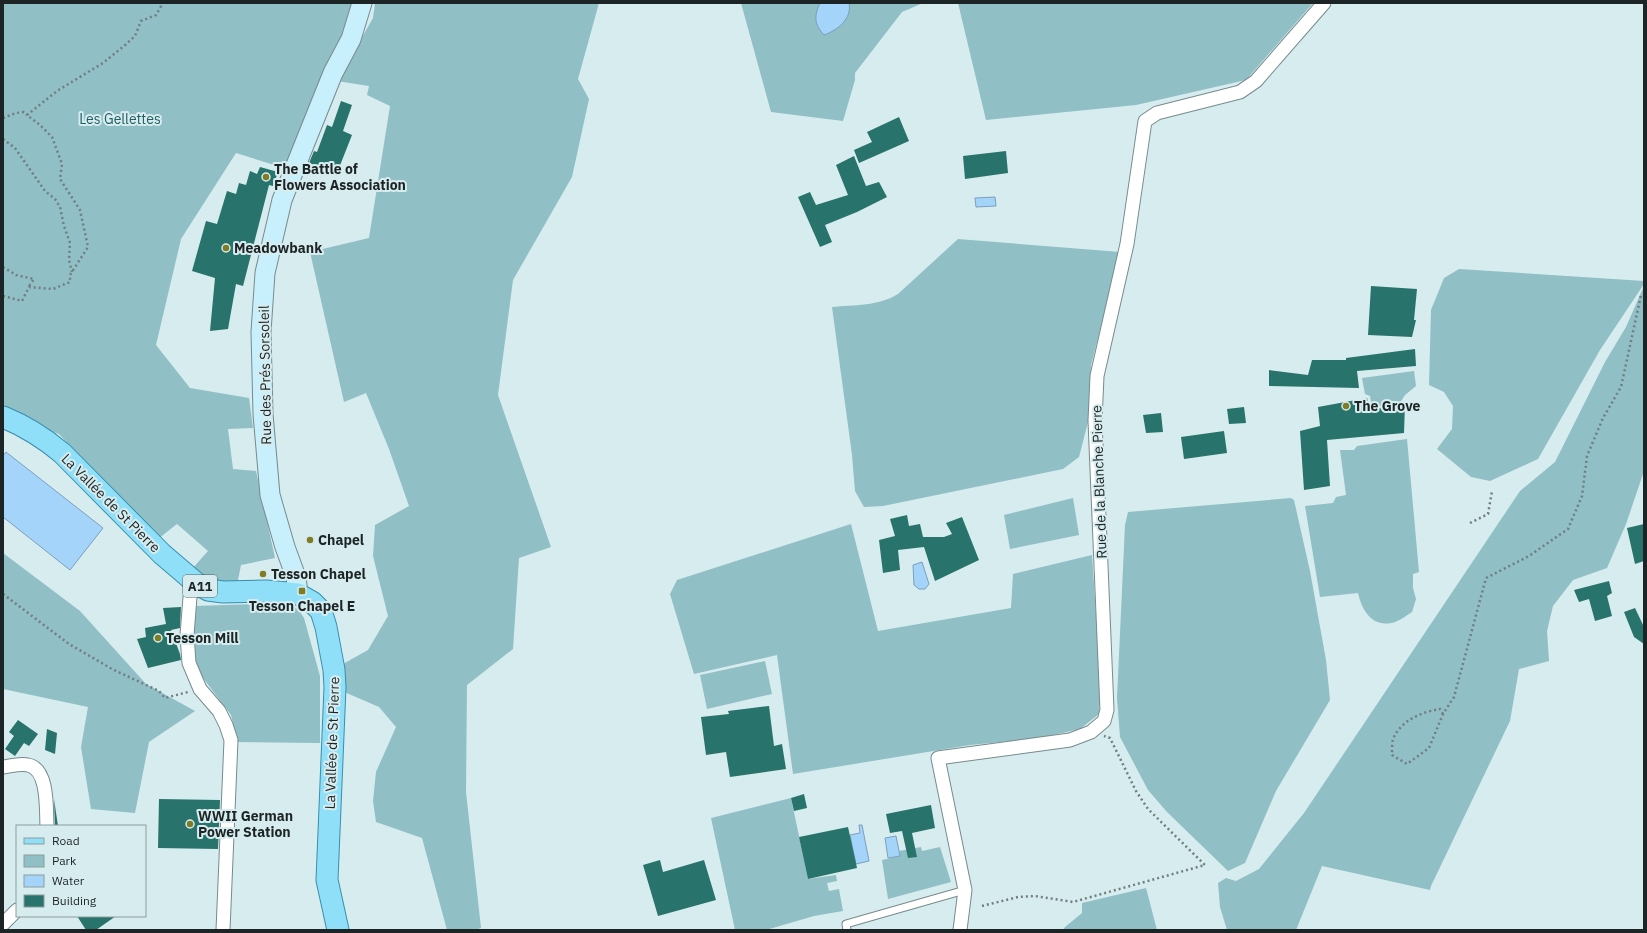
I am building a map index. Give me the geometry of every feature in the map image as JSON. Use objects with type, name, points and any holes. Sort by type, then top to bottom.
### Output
[{"type":"main road","name":"Rue des Prés Sorsoleil","points":[[298,594],[296,577],[285,547],[270,495],[263,414],[261,332],[265,273],[282,200],[333,74],[351,39],[362,3]]},
{"type":"main road","name":"La Vallée de St Pierre","points":[[3,417],[45,439],[62,453],[162,554],[196,583],[208,590],[223,592],[266,591],[298,594],[312,602],[321,611],[326,627],[334,670],[335,687],[327,880],[338,930]]},
{"type":"street","name":"Rue de la Blanche Pierre","points":[[960,930],[965,890],[938,758],[1070,740],[1091,732],[1104,721],[1107,710],[1095,421],[1097,376],[1127,244],[1145,121],[1157,113],[1240,92],[1256,81],[1324,3]]},
{"type":"street","points":[[196,583],[190,597],[186,635],[189,663],[200,689],[219,711],[226,724],[231,740],[223,930]]},
{"type":"street","points":[[3,766],[28,765],[40,773],[45,787],[47,825]]},
{"type":"street","points":[[3,924],[16,911]]},
{"type":"lane","points":[[847,930],[846,924],[965,890]]},
{"type":"path","points":[[26,115],[57,91],[103,63],[124,46],[135,36],[141,21],[156,15],[163,3]]},
{"type":"path","points":[[3,118],[16,113],[24,112],[52,137],[62,164],[60,179],[80,210],[88,247],[72,272],[70,282],[53,289],[29,287]]},
{"type":"path","points":[[3,138],[15,148],[45,191],[55,199],[60,207],[64,226],[70,242],[69,260],[72,272]]},
{"type":"path","points":[[3,267],[16,275],[34,279],[22,301],[3,296]]},
{"type":"path","points":[[1443,714],[1440,709],[1424,712],[1404,723],[1393,739],[1392,755],[1407,764],[1429,748],[1443,714],[1454,696],[1486,578],[1529,556],[1568,529],[1582,496],[1587,456],[1603,418],[1620,387],[1641,295]]},
{"type":"path","points":[[1470,523],[1488,514],[1492,491]]},
{"type":"path","points":[[3,594],[69,644],[112,670],[159,691],[165,698],[200,689]]},
{"type":"path","points":[[982,906],[1018,897],[1035,896],[1073,902],[1205,865],[1148,810],[1136,791],[1110,738],[1103,735],[1098,739]]},
{"type":"green space","name":"Les Gellettes","points":[[3,3],[353,3],[347,29],[284,168],[236,153],[181,239],[156,345],[190,388],[249,398],[253,428],[228,429],[233,469],[256,471],[275,558],[241,565],[237,585],[213,582],[192,569],[208,551],[177,524],[158,539],[59,434],[29,423],[3,410]]},
{"type":"green space","points":[[375,3],[599,3],[578,79],[589,99],[572,177],[513,280],[498,395],[551,547],[519,558],[513,649],[467,685],[466,792],[481,928],[475,930],[447,930],[422,838],[376,822],[373,801],[376,772],[396,727],[379,707],[342,691],[343,664],[368,650],[388,616],[373,556],[375,525],[409,506],[389,449],[366,393],[344,402],[310,252],[369,238],[390,106],[367,95],[369,86],[337,81],[373,18]]},
{"type":"green space","points":[[741,3],[923,3],[902,12],[855,73],[855,80],[843,121],[771,112]]},
{"type":"green space","points":[[958,3],[1313,3],[1246,80],[1136,105],[986,120]]},
{"type":"green space","points":[[958,239],[1120,252],[1091,365],[1088,422],[1079,457],[1063,469],[883,506],[864,507],[855,491],[852,455],[832,307],[875,303],[891,298],[898,294]]},
{"type":"green space","points":[[1459,269],[1644,281],[1644,284],[1600,350],[1538,459],[1490,481],[1471,477],[1437,449],[1452,429],[1453,406],[1444,392],[1429,385],[1431,310],[1444,278]]},
{"type":"green space","points":[[1644,286],[1644,471],[1626,524],[1607,568],[1573,580],[1553,606],[1547,631],[1549,661],[1519,669],[1510,721],[1430,890],[1322,866],[1296,930],[1227,930],[1220,907],[1218,883],[1226,878],[1236,881],[1259,869],[1304,813],[1520,491],[1555,462],[1605,362],[1626,327]]},
{"type":"green space","points":[[1414,371],[1416,386],[1405,395],[1400,403],[1372,408],[1370,396],[1365,394],[1362,378]]},
{"type":"green space","points":[[1407,439],[1419,572],[1413,574],[1413,588],[1416,599],[1412,612],[1402,619],[1387,624],[1375,621],[1370,617],[1362,606],[1358,593],[1320,597],[1305,506],[1333,503],[1336,497],[1346,495],[1340,450],[1354,450],[1357,446]]},
{"type":"green space","points":[[1073,498],[1079,535],[1010,549],[1004,515]]},
{"type":"green space","points":[[1291,498],[1294,500],[1310,571],[1326,660],[1330,700],[1276,791],[1245,863],[1228,871],[1167,812],[1148,790],[1120,737],[1117,698],[1125,525],[1128,512]]},
{"type":"green space","points":[[851,524],[878,631],[1011,608],[1013,574],[1092,555],[1101,691],[1099,714],[1080,729],[1040,738],[970,745],[793,774],[777,655],[694,674],[670,594],[677,580]]},
{"type":"green space","points":[[3,553],[80,611],[146,684],[195,711],[149,742],[135,813],[91,809],[81,747],[88,707],[3,689]]},
{"type":"green space","points":[[286,603],[298,609],[304,618],[320,676],[320,743],[237,742],[231,715],[197,670],[194,639],[194,606]]},
{"type":"green space","points":[[765,661],[772,694],[707,709],[700,675]]},
{"type":"green space","points":[[791,798],[808,879],[836,875],[837,881],[827,883],[829,891],[839,889],[843,911],[814,916],[766,930],[735,930],[711,818]]},
{"type":"green space","points":[[921,847],[922,851],[940,847],[951,882],[888,899],[882,860],[900,856],[899,851]]},
{"type":"green space","points":[[1146,888],[1157,930],[1063,930],[1082,913],[1082,903]]},
{"type":"water","points":[[820,3],[849,3],[848,14],[843,23],[839,27],[824,35],[818,27],[816,20]]},
{"type":"water","points":[[995,197],[996,206],[976,207],[975,198]]},
{"type":"water","points":[[6,452],[103,528],[70,570],[3,517],[3,456]]},
{"type":"water","points":[[922,562],[929,584],[925,589],[919,589],[914,585],[913,565]]},
{"type":"water","points":[[859,825],[862,825],[869,861],[856,864],[850,835],[860,833]]},
{"type":"water","points":[[896,836],[900,856],[888,858],[885,838]]},
{"type":"building","points":[[341,101],[352,105],[343,131],[352,135],[337,173],[309,163],[314,151],[317,152],[327,125],[332,127]]},
{"type":"building","points":[[899,117],[909,141],[859,163],[854,150],[872,142],[867,132]]},
{"type":"building","points":[[1006,151],[1008,173],[965,179],[963,156]]},
{"type":"building","points":[[854,156],[866,186],[879,182],[887,197],[857,212],[825,225],[832,242],[820,247],[798,197],[810,192],[816,205],[848,195],[836,165]]},
{"type":"building","name":"Meadowbank","points":[[260,167],[278,172],[273,186],[269,185],[243,286],[236,284],[228,329],[210,331],[215,278],[192,271],[206,221],[217,224],[227,191],[236,194],[239,183],[246,185],[250,171],[257,174]]},
{"type":"building","points":[[1371,286],[1417,289],[1414,320],[1416,320],[1412,337],[1368,335]]},
{"type":"building","points":[[1415,349],[1416,366],[1357,371],[1359,388],[1269,386],[1269,370],[1308,375],[1312,360],[1346,360],[1346,358]]},
{"type":"building","points":[[1367,398],[1370,410],[1405,404],[1404,433],[1327,440],[1330,486],[1304,490],[1300,431],[1320,426],[1318,407]]},
{"type":"building","points":[[1244,407],[1246,423],[1229,424],[1227,409]]},
{"type":"building","points":[[1161,413],[1163,432],[1146,433],[1143,415]]},
{"type":"building","points":[[1224,431],[1227,453],[1184,459],[1181,437]]},
{"type":"building","points":[[907,515],[909,526],[920,524],[923,537],[944,537],[952,534],[946,523],[962,517],[979,560],[935,581],[924,547],[898,550],[900,570],[883,573],[879,540],[895,536],[890,519]]},
{"type":"building","points":[[1644,524],[1644,561],[1635,564],[1627,528]]},
{"type":"building","points":[[1609,581],[1612,593],[1607,596],[1612,616],[1595,621],[1589,599],[1579,602],[1574,590]]},
{"type":"building","name":"Tesson Mill","points":[[181,607],[180,628],[171,630],[181,660],[148,668],[137,639],[146,637],[145,628],[166,624],[163,608]]},
{"type":"building","points":[[1635,608],[1644,627],[1644,644],[1634,637],[1624,612]]},
{"type":"building","points":[[769,706],[774,746],[782,744],[786,769],[730,777],[726,752],[706,755],[701,717],[729,714],[728,711]]},
{"type":"building","points":[[18,720],[38,734],[29,746],[24,743],[15,756],[5,749],[14,736],[9,732]]},
{"type":"building","points":[[47,729],[57,733],[55,754],[45,750]]},
{"type":"building","points":[[804,794],[807,808],[794,811],[791,798]]},
{"type":"building","points":[[54,799],[58,825],[55,825]]},
{"type":"building","name":"WWII German Power Station","points":[[159,799],[220,800],[218,849],[158,848]]},
{"type":"building","points":[[931,805],[935,828],[912,833],[917,857],[908,858],[902,831],[890,833],[886,814]]},
{"type":"building","points":[[848,827],[857,868],[808,879],[799,837]]},
{"type":"building","points":[[660,860],[663,872],[704,860],[716,900],[658,916],[643,865]]},
{"type":"building","points":[[78,917],[115,917],[96,930],[86,930]]},
{"type":"place","name":"The Battle of Flowers Association","points":[[266,177]]},
{"type":"place","name":"Meadowbank","points":[[226,248]]},
{"type":"place","name":"The Grove","points":[[1346,406]]},
{"type":"place","name":"Chapel","points":[[310,540]]},
{"type":"place","name":"Tesson Chapel","points":[[263,574]]},
{"type":"place","name":"Tesson Chapel E","points":[[302,591]]},
{"type":"place","name":"Tesson Mill","points":[[158,638]]},
{"type":"place","name":"WWII German Power Station","points":[[190,824]]}]
